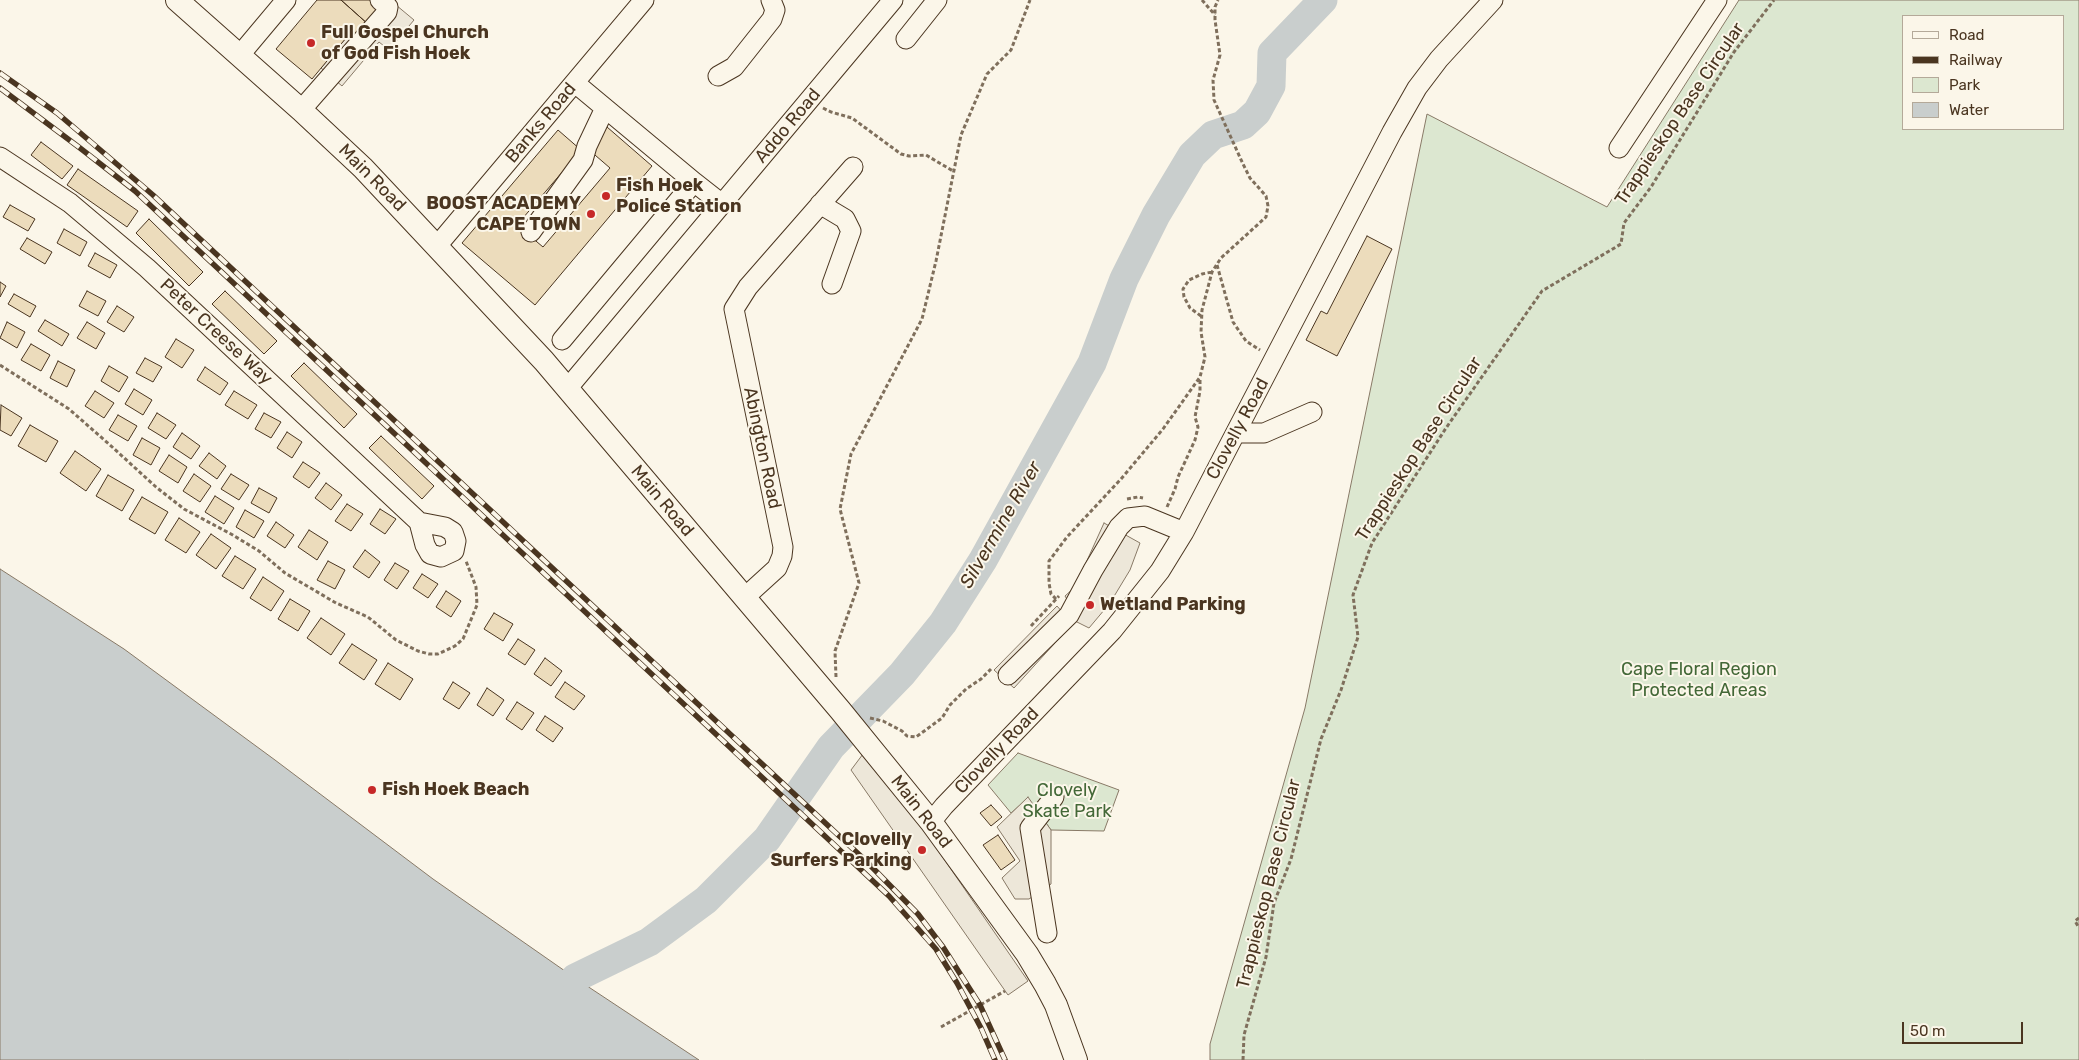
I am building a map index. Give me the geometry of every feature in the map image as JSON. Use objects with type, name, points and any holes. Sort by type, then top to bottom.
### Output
[{"type":"main road","name":"Main Road","points":[[177,0],[363,168],[438,246],[544,361],[840,710],[931,822],[1027,954],[1056,1005],[1076,1060]]},
{"type":"street","points":[[239,56],[286,0]]},
{"type":"street","points":[[301,110],[387,12],[388,7],[380,0]]},
{"type":"street","name":"Banks Road","points":[[438,246],[644,0]]},
{"type":"street","points":[[718,76],[734,66],[772,20],[775,10],[771,0]]},
{"type":"street","name":"Addo Road","points":[[567,389],[893,0]]},
{"type":"street","points":[[906,39],[937,0]]},
{"type":"street","name":"Clovelly Road","points":[[931,822],[944,806],[1112,631],[1149,587],[1184,532],[1392,132],[1417,88],[1440,59],[1493,0]]},
{"type":"street","points":[[1619,148],[1717,0]]},
{"type":"street","points":[[575,82],[722,204]]},
{"type":"street","points":[[531,232],[583,160],[587,146],[605,108]]},
{"type":"street","name":"Peter Creese Way","points":[[0,157],[70,203],[147,268],[419,522]]},
{"type":"street","name":"Abington Road","points":[[744,598],[777,568],[782,556],[783,546],[734,313],[735,305],[748,287],[853,167]]},
{"type":"street","points":[[562,340],[694,182]]},
{"type":"street","points":[[820,204],[845,220],[851,231],[832,284]]},
{"type":"street","points":[[1236,433],[1264,433],[1312,412]]},
{"type":"street","points":[[1003,668],[1069,615],[1114,534],[1128,518],[1144,516],[1184,532]]},
{"type":"street","points":[[419,522],[445,527],[452,532],[456,541],[454,551],[441,557],[430,554],[425,545],[419,522]]},
{"type":"street","points":[[1047,932],[1030,828],[1054,797]]},
{"type":"path","points":[[836,677],[835,651],[859,583],[840,508],[851,454],[922,319],[961,135],[987,74],[1011,50],[1030,0]]},
{"type":"path","points":[[1202,0],[1215,15]]},
{"type":"path","points":[[1163,522],[1178,476],[1195,440],[1198,427],[1195,417],[1200,391],[1200,377],[1205,357],[1201,332],[1202,316],[1212,272],[1221,258],[1266,217],[1267,212],[1266,196],[1250,178],[1214,100],[1213,80],[1220,55],[1215,15],[1215,7],[1218,0]]},
{"type":"path","name":"Trappieskop Base Circular","points":[[1243,1060],[1244,1035],[1266,957],[1274,903],[1291,859],[1321,739],[1341,690],[1358,637],[1353,595],[1372,543],[1446,428],[1542,291],[1621,244],[1624,223],[1651,187],[1734,52],[1774,0]]},
{"type":"path","points":[[812,97],[824,109],[852,118],[901,154],[909,156],[926,155],[953,171]]},
{"type":"path","points":[[1217,265],[1234,322],[1246,341],[1274,359]]},
{"type":"path","points":[[1202,316],[1190,308],[1184,297],[1183,289],[1189,280],[1212,272]]},
{"type":"path","points":[[0,365],[68,409],[156,488],[184,509],[252,547],[286,573],[336,603],[368,617],[396,640],[418,651],[438,654],[455,646],[463,639],[475,613],[477,595],[473,576],[464,558],[454,551]]},
{"type":"path","points":[[1069,615],[1051,594],[1048,574],[1049,561],[1155,439],[1200,377]]},
{"type":"path","points":[[1030,627],[1056,599]]},
{"type":"path","points":[[871,719],[883,721],[902,731],[907,736],[916,736],[942,718],[950,705],[966,689],[1003,668]]},
{"type":"path","points":[[2079,918],[2075,921],[2079,928]]},
{"type":"path","points":[[942,1027],[1005,991]]},
{"type":"green space","name":"Cape Floral Region Protected Areas","points":[[1739,0],[2079,0],[2079,1060],[1210,1060],[1210,1044],[1305,708],[1427,114],[1607,207]]},
{"type":"green space","name":"Clovely Skate Park","points":[[1018,753],[1119,790],[1104,831],[1051,830],[1028,798],[1011,813],[988,785]]},
{"type":"shaded area","points":[[390,0],[414,20],[389,50],[379,42],[342,86],[321,68],[351,32],[357,38]]},
{"type":"shaded area","name":"Wetland Parking","points":[[1104,523],[1140,543],[1130,570],[1110,603],[1089,628],[1075,621],[1014,688],[994,670],[1057,606],[1064,614],[1071,606],[1065,596],[1075,587]]},
{"type":"shaded area","name":"Clovelly Surfers Parking","points":[[863,754],[915,817],[1028,981],[1008,995],[851,770]]},
{"type":"shaded area","points":[[1028,797],[1051,830],[1051,884],[1029,899],[1015,899],[1002,878],[1020,861],[997,827]]},
{"type":"water","points":[[0,569],[124,649],[433,879],[575,978],[699,1060],[0,1060]]},
{"type":"building","name":"Full Gospel Church of God Fish Hoek","points":[[317,0],[341,0],[369,25],[357,38],[351,32],[312,79],[276,49]]},
{"type":"building","points":[[341,0],[377,0],[385,7],[369,25]]},
{"type":"building","name":"Fish Hoek Police Station","points":[[607,127],[652,166],[535,305],[462,243],[558,130],[581,150],[517,225],[543,247],[610,168],[588,149]]},
{"type":"building","points":[[41,142],[73,166],[62,179],[31,155]]},
{"type":"building","points":[[78,169],[138,211],[127,227],[67,185]]},
{"type":"building","points":[[10,205],[35,219],[28,231],[3,217]]},
{"type":"building","points":[[149,219],[203,272],[189,286],[136,233]]},
{"type":"building","points":[[64,229],[87,242],[80,256],[57,243]]},
{"type":"building","points":[[1367,236],[1392,249],[1337,356],[1306,340],[1321,311],[1327,314]]},
{"type":"building","points":[[27,238],[52,252],[45,264],[20,249]]},
{"type":"building","points":[[95,253],[117,265],[110,278],[88,266]]},
{"type":"building","points":[[0,282],[6,286],[0,297]]},
{"type":"building","points":[[87,291],[106,301],[98,316],[79,306]]},
{"type":"building","points":[[225,291],[277,341],[264,354],[212,304]]},
{"type":"building","points":[[14,294],[36,306],[30,317],[8,304]]},
{"type":"building","points":[[117,306],[134,317],[124,332],[107,322]]},
{"type":"building","points":[[45,320],[69,334],[62,346],[38,331]]},
{"type":"building","points":[[7,322],[25,332],[17,348],[0,338]]},
{"type":"building","points":[[87,322],[105,333],[96,349],[77,338]]},
{"type":"building","points":[[176,339],[194,350],[182,368],[165,357]]},
{"type":"building","points":[[31,344],[50,355],[41,371],[21,360]]},
{"type":"building","points":[[145,358],[162,367],[153,382],[136,373]]},
{"type":"building","points":[[58,361],[75,370],[67,387],[50,378]]},
{"type":"building","points":[[304,363],[357,414],[344,428],[291,376]]},
{"type":"building","points":[[109,366],[128,377],[119,392],[101,381]]},
{"type":"building","points":[[205,367],[228,383],[220,395],[197,380]]},
{"type":"building","points":[[134,389],[152,400],[143,415],[125,404]]},
{"type":"building","points":[[95,391],[114,403],[104,418],[85,406]]},
{"type":"building","points":[[234,391],[257,405],[248,419],[225,405]]},
{"type":"building","points":[[1,405],[22,418],[11,436],[0,430]]},
{"type":"building","points":[[157,413],[176,425],[166,439],[148,428]]},
{"type":"building","points":[[264,413],[281,422],[271,438],[255,429]]},
{"type":"building","points":[[118,415],[137,426],[128,441],[109,430]]},
{"type":"building","points":[[30,425],[58,441],[46,462],[18,446]]},
{"type":"building","points":[[287,432],[302,442],[292,458],[277,448]]},
{"type":"building","points":[[182,433],[200,446],[191,459],[173,447]]},
{"type":"building","points":[[381,436],[434,486],[422,499],[369,448]]},
{"type":"building","points":[[142,438],[160,448],[151,465],[133,455]]},
{"type":"building","points":[[75,451],[101,469],[86,491],[60,473]]},
{"type":"building","points":[[209,453],[226,466],[217,479],[199,466]]},
{"type":"building","points":[[169,455],[187,467],[178,483],[159,471]]},
{"type":"building","points":[[303,462],[320,473],[309,488],[293,477]]},
{"type":"building","points":[[194,474],[211,486],[200,502],[183,491]]},
{"type":"building","points":[[231,474],[249,485],[239,500],[221,489]]},
{"type":"building","points":[[108,475],[134,490],[122,511],[96,496]]},
{"type":"building","points":[[326,483],[342,495],[331,510],[315,498]]},
{"type":"building","points":[[259,488],[277,498],[269,513],[251,503]]},
{"type":"building","points":[[215,496],[234,508],[224,524],[205,512]]},
{"type":"building","points":[[142,497],[168,512],[155,534],[129,519]]},
{"type":"building","points":[[347,504],[363,514],[351,531],[335,521]]},
{"type":"building","points":[[380,509],[396,519],[385,534],[370,524]]},
{"type":"building","points":[[245,510],[264,521],[254,538],[236,527]]},
{"type":"building","points":[[179,518],[200,532],[186,553],[165,540]]},
{"type":"building","points":[[276,522],[294,535],[285,548],[267,536]]},
{"type":"building","points":[[309,530],[328,542],[317,560],[298,547]]},
{"type":"building","points":[[211,534],[231,548],[216,569],[196,555]]},
{"type":"building","points":[[365,550],[380,562],[369,578],[353,567]]},
{"type":"building","points":[[235,556],[256,569],[243,589],[222,576]]},
{"type":"building","points":[[328,561],[345,570],[335,589],[317,580]]},
{"type":"building","points":[[395,563],[409,571],[397,589],[384,580]]},
{"type":"building","points":[[422,574],[438,584],[428,598],[413,588]]},
{"type":"building","points":[[263,577],[284,591],[271,611],[250,598]]},
{"type":"building","points":[[446,591],[461,601],[451,617],[436,607]]},
{"type":"building","points":[[290,599],[310,611],[298,631],[278,619]]},
{"type":"building","points":[[494,613],[513,624],[503,641],[484,629]]},
{"type":"building","points":[[321,618],[345,634],[331,655],[307,638]]},
{"type":"building","points":[[518,639],[535,650],[525,665],[508,654]]},
{"type":"building","points":[[352,644],[377,660],[364,680],[339,663]]},
{"type":"building","points":[[545,658],[562,671],[551,686],[534,674]]},
{"type":"building","points":[[388,663],[413,679],[400,700],[375,684]]},
{"type":"building","points":[[453,682],[470,693],[459,709],[443,699]]},
{"type":"building","points":[[565,682],[585,696],[574,710],[555,697]]},
{"type":"building","points":[[487,688],[504,700],[493,716],[477,705]]},
{"type":"building","points":[[517,702],[534,713],[522,730],[506,719]]},
{"type":"building","points":[[545,716],[563,728],[553,742],[536,730]]},
{"type":"building","points":[[991,805],[1002,817],[991,826],[980,813]]},
{"type":"building","points":[[998,835],[1015,860],[1001,870],[983,845]]},
{"type":"waterway","name":"Silvermine River","points":[[575,978],[649,942],[706,900],[767,839],[831,747],[902,674],[943,623],[983,560],[1092,363],[1124,279],[1156,215],[1192,155],[1213,135],[1243,125],[1257,112],[1271,86],[1272,53],[1323,0]]},
{"type":"railway","points":[[0,73],[57,113],[153,195],[866,861],[918,914],[943,947],[980,1005],[1005,1060]]},
{"type":"railway","points":[[0,88],[135,191],[889,896],[936,949],[981,1028],[995,1060]]},
{"type":"place","name":"Full Gospel Church of God Fish Hoek","points":[[311,43]]},
{"type":"place","name":"Fish Hoek Police Station","points":[[606,196]]},
{"type":"place","name":"BOOST ACADEMY CAPE TOWN","points":[[591,214]]},
{"type":"place","name":"Wetland Parking","points":[[1090,605]]},
{"type":"place","name":"Fish Hoek Beach","points":[[372,790]]},
{"type":"place","name":"Clovelly Surfers Parking","points":[[922,850]]}]
